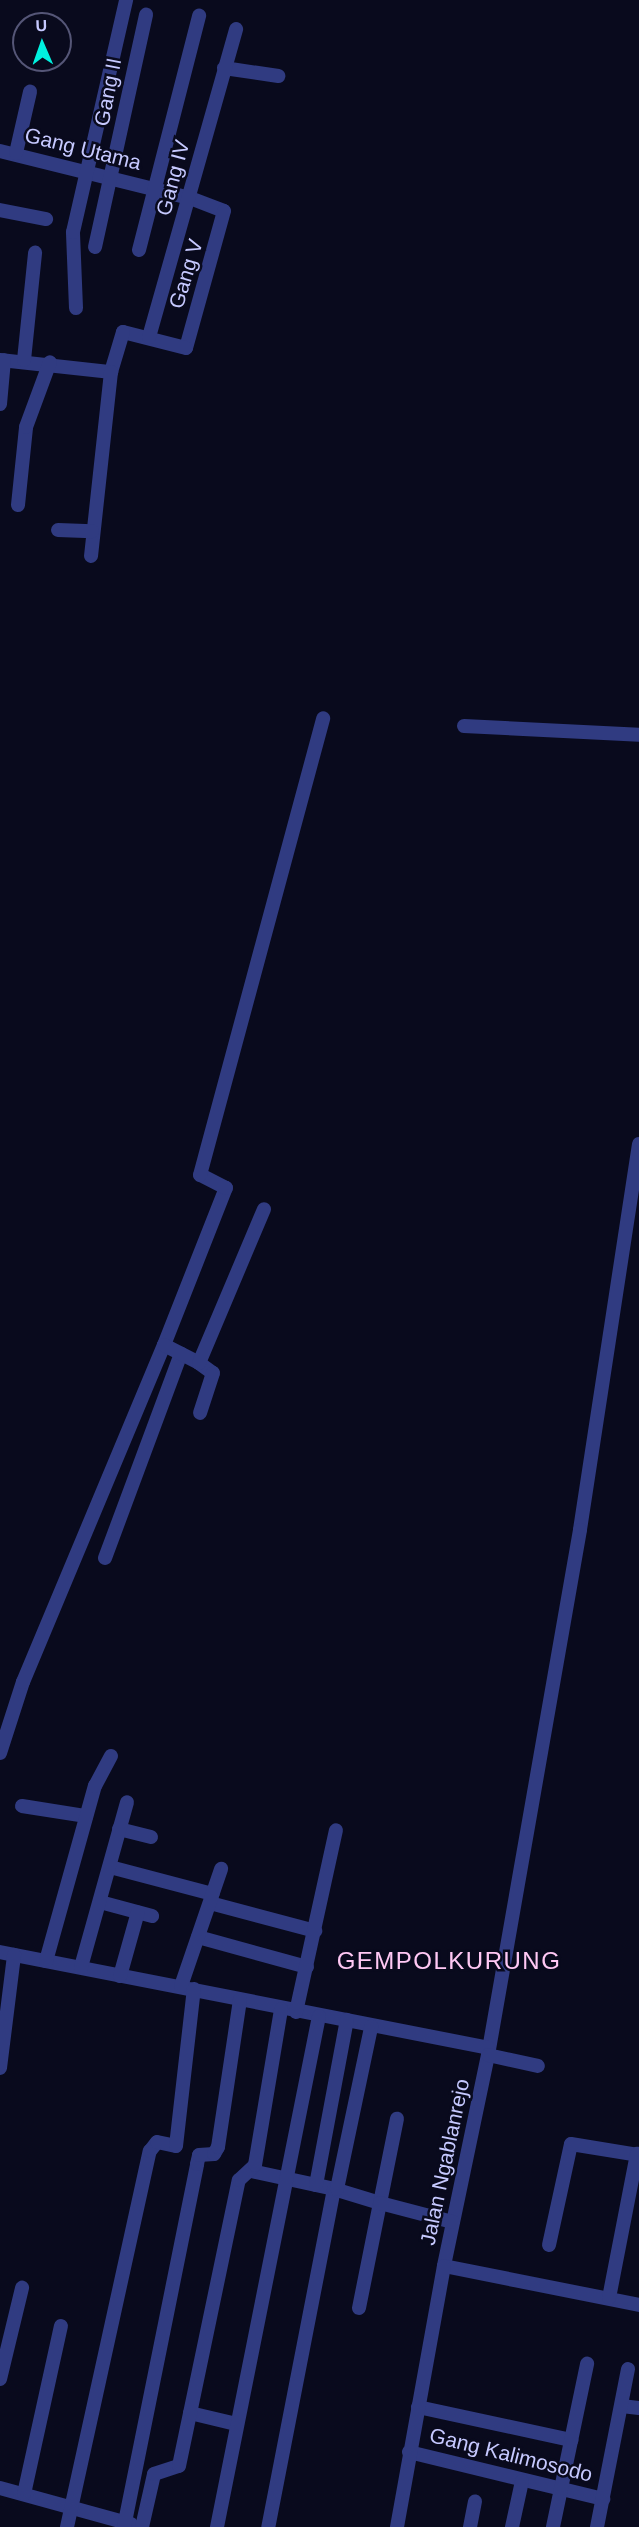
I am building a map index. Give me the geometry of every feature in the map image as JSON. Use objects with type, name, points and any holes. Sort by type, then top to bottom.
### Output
[{"type":"street","points":[[76,308],[73,232],[126,0]]},
{"type":"street","name":"Gang II","points":[[95,247],[146,15]]},
{"type":"street","points":[[139,250],[199,16]]},
{"type":"street","name":"Gang IV","points":[[149,337],[236,29]]},
{"type":"street","points":[[224,68],[278,76]]},
{"type":"street","points":[[16,153],[30,92]]},
{"type":"street","name":"Gang Utama","points":[[0,151],[16,153],[190,198],[224,212]]},
{"type":"street","points":[[0,210],[46,219]]},
{"type":"street","name":"Gang V","points":[[149,337],[186,348],[224,212]]},
{"type":"street","points":[[24,360],[34,253]]},
{"type":"street","points":[[91,556],[111,372],[121,333],[149,337]]},
{"type":"street","points":[[0,404],[2,360],[50,362],[111,372]]},
{"type":"street","points":[[18,505],[26,427],[50,362]]},
{"type":"street","points":[[58,530],[92,531]]},
{"type":"street","points":[[0,1753],[2,1736],[100,1503],[226,1188],[200,1175],[323,718]]},
{"type":"street","points":[[464,726],[639,735]]},
{"type":"street","name":"Jalan Ngablanrejo","points":[[639,1143],[580,1530],[489,2051],[444,2266],[639,2305]]},
{"type":"street","points":[[199,1363],[264,1209]]},
{"type":"street","points":[[164,1345],[213,1373],[200,1413]]},
{"type":"street","points":[[105,1558],[120,1512],[181,1353]]},
{"type":"street","points":[[100,1503],[120,1512]]},
{"type":"street","points":[[46,1960],[86,1815],[111,1756]]},
{"type":"street","points":[[81,1967],[126,1802]]},
{"type":"street","points":[[22,1806],[86,1815]]},
{"type":"street","points":[[119,1829],[151,1837]]},
{"type":"street","points":[[296,2012],[336,1830]]},
{"type":"street","points":[[110,1867],[315,1931]]},
{"type":"street","points":[[176,2146],[187,1988],[198,1937],[221,1869]]},
{"type":"street","points":[[100,1902],[152,1916]]},
{"type":"street","points":[[120,1976],[138,1912]]},
{"type":"street","points":[[198,1937],[307,1967]]},
{"type":"street","points":[[0,2068],[7,1953],[296,2012],[347,2020],[489,2051],[538,2066]]},
{"type":"street","points":[[67,2527],[150,2151],[157,2142],[199,2155],[214,2154],[218,2146],[240,2000]]},
{"type":"street","points":[[0,2488],[124,2525],[142,2527],[154,2474],[178,2470],[238,2180],[251,2171],[281,2009]]},
{"type":"street","points":[[217,2527],[236,2424],[290,2179],[319,2016]]},
{"type":"street","points":[[316,2185],[347,2020]]},
{"type":"street","points":[[268,2527],[335,2189],[371,2026]]},
{"type":"street","points":[[358,2308],[397,2119]]},
{"type":"street","points":[[549,2245],[571,2144],[638,2155],[609,2298]]},
{"type":"street","points":[[124,2525],[199,2155]]},
{"type":"street","points":[[251,2171],[335,2189],[453,2222]]},
{"type":"street","points":[[397,2527],[444,2266]]},
{"type":"street","points":[[0,2379],[22,2288]]},
{"type":"street","points":[[24,2494],[61,2326]]},
{"type":"street","points":[[553,2527],[587,2364]]},
{"type":"street","points":[[597,2527],[628,2369]]},
{"type":"street","points":[[622,2406],[639,2408]]},
{"type":"street","points":[[418,2407],[571,2440]]},
{"type":"street","points":[[190,2413],[236,2424]]},
{"type":"street","name":"Gang Kalimosodo","points":[[409,2452],[603,2499]]},
{"type":"street","points":[[512,2527],[522,2481]]},
{"type":"street","points":[[470,2527],[475,2501]]},
{"type":"district","name":"GEMPOLKURUNG","points":[[449,1961]]}]
